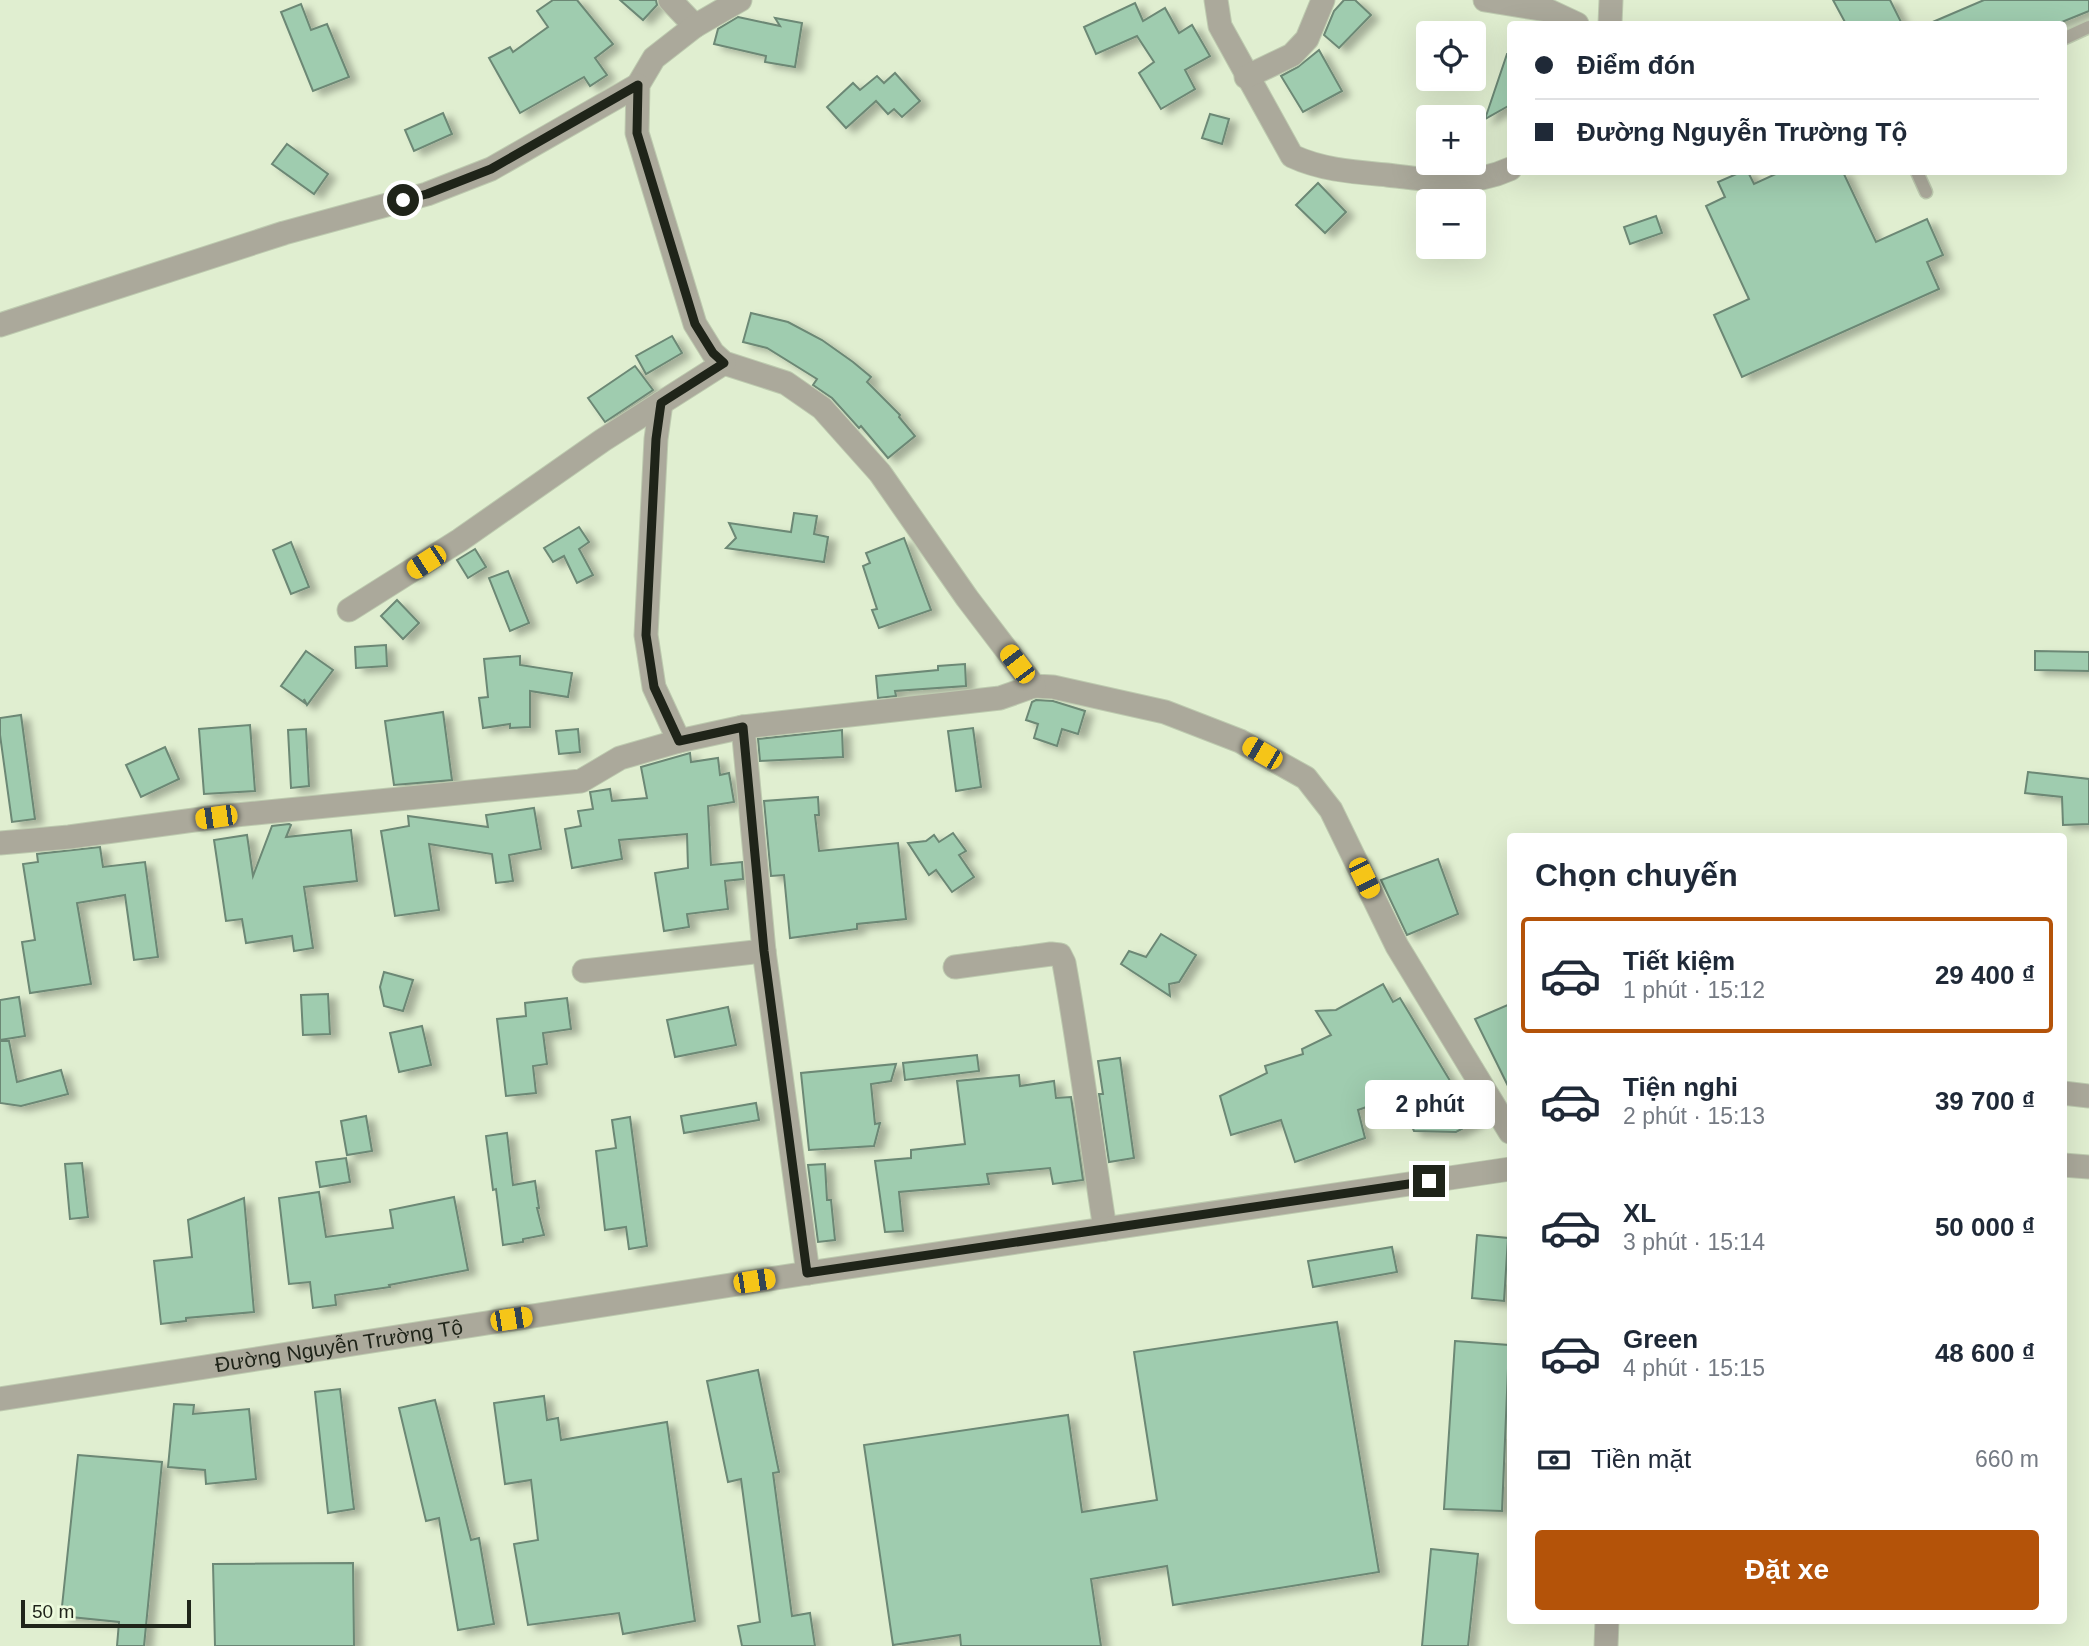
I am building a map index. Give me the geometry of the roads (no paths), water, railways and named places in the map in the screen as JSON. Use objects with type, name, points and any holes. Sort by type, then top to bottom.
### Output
[{"type":"street","points":[[670,0],[695,26]]},
{"type":"street","points":[[740,0],[695,26],[654,58],[638,85],[637,133],[695,324],[713,353],[724,363],[786,383],[822,408],[880,473],[967,598],[1034,686]]},
{"type":"street","points":[[1216,0],[1220,26],[1292,156],[1330,169],[1449,182],[1494,176],[1507,170]]},
{"type":"street","points":[[1247,77],[1292,54],[1300,47],[1307,39],[1323,0]]},
{"type":"street","points":[[1485,0],[1547,10],[1571,21]]},
{"type":"street","points":[[1610,21],[1611,0]]},
{"type":"street","points":[[0,325],[285,233],[427,194],[491,169],[638,85]]},
{"type":"street","points":[[349,610],[460,540],[547,478],[724,363]]},
{"type":"street","points":[[661,403],[656,439],[646,635],[654,687],[679,741]]},
{"type":"street","points":[[0,843],[69,837],[216,817],[580,781],[621,758],[679,741],[743,727],[999,698],[1034,686],[1053,687],[1164,712],[1240,741],[1306,778],[1331,810],[1397,946],[1507,1127]]},
{"type":"street","points":[[743,727],[764,951],[807,1273]]},
{"type":"street","points":[[584,971],[764,951]]},
{"type":"street","points":[[956,967],[1060,955],[1064,963],[1084,1073],[1086,1108],[1105,1229]]},
{"type":"street","points":[[2067,1093],[2089,1096]]},
{"type":"street","points":[[2067,1165],[2089,1167]]},
{"type":"street","name":"Đường Nguyễn Trường Tộ","points":[[0,1399],[807,1273],[1507,1169]]},
{"type":"street","points":[[1605,1646],[1607,1624]]},
{"type":"lane","points":[[2067,37],[2089,27]]},
{"type":"lane","points":[[1918,175],[1926,192]]}]
